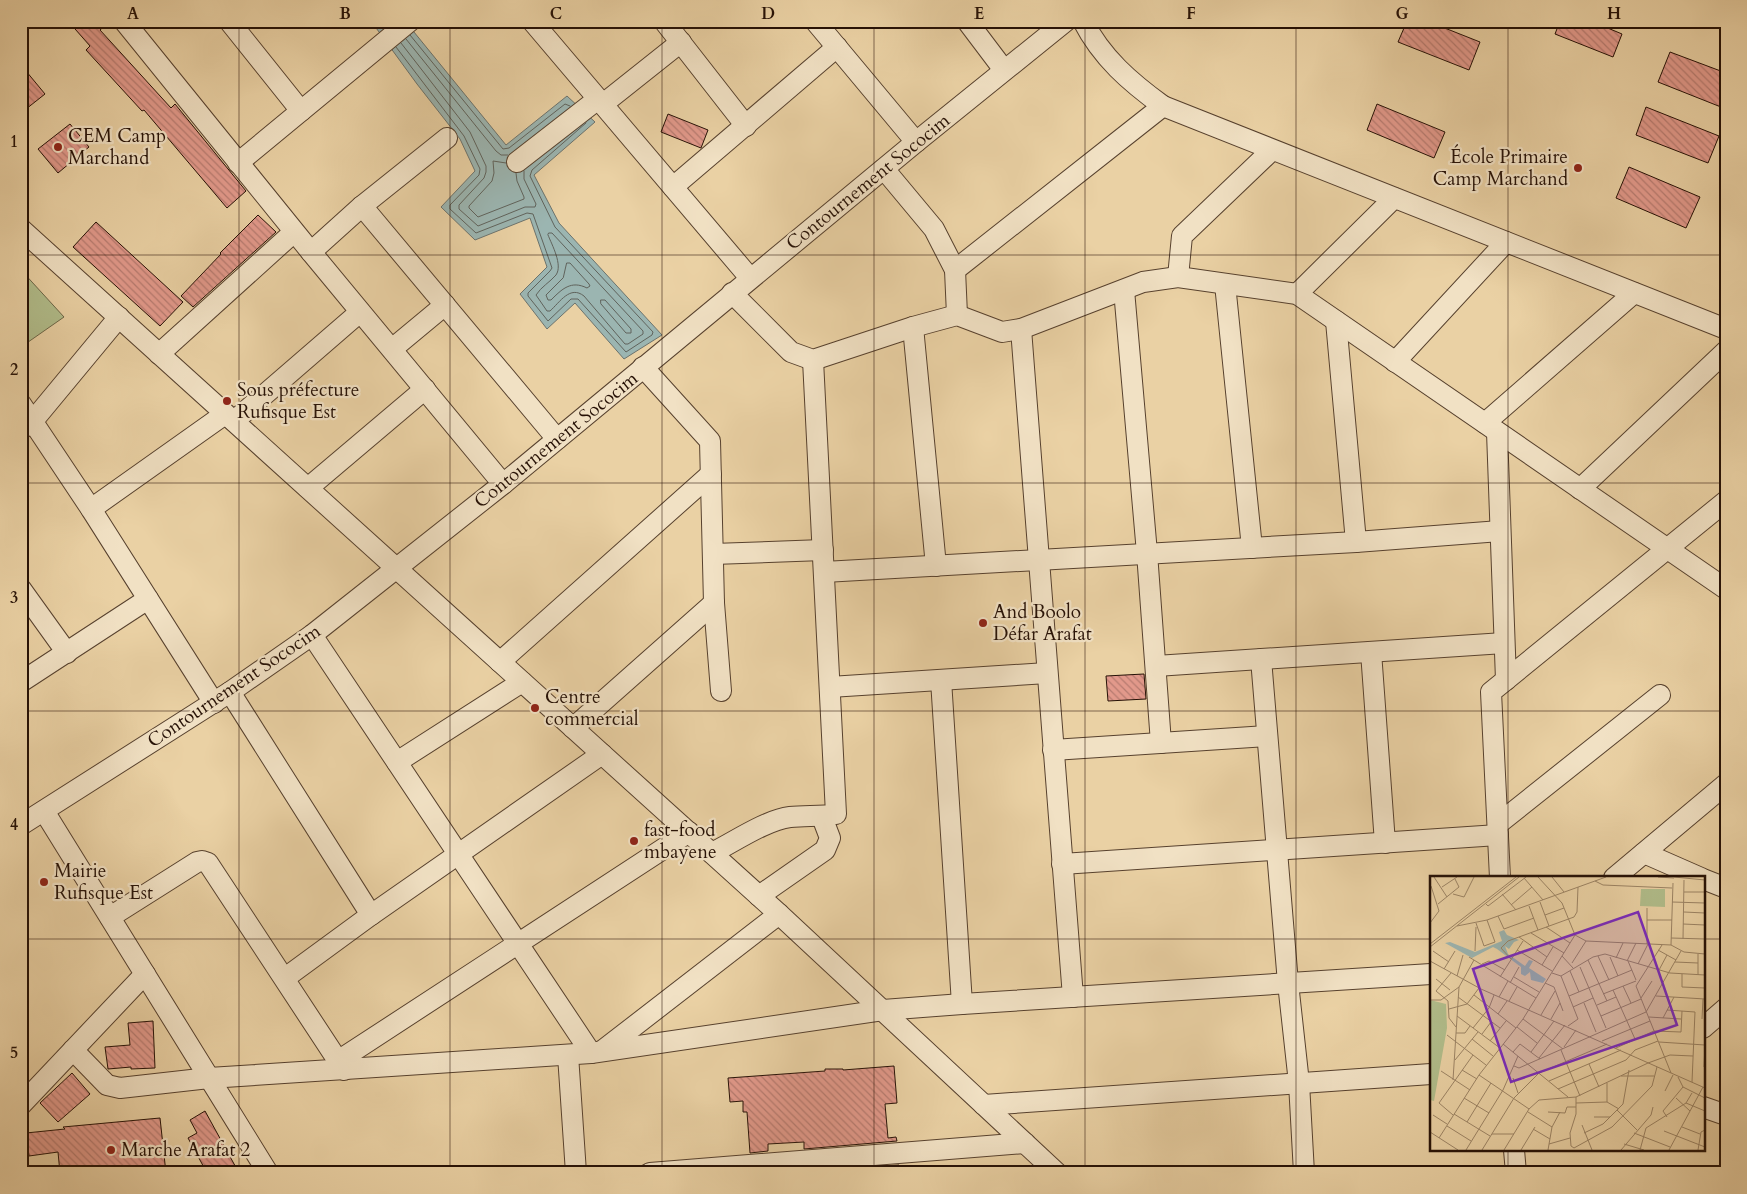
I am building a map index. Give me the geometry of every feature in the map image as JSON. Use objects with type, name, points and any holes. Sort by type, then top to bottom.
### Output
[{"type":"street","points":[[124,21],[294,232],[426,389],[502,484]]},
{"type":"street","points":[[229,21],[301,112]]},
{"type":"street","points":[[238,162],[301,112],[390,28],[410,21]]},
{"type":"street","points":[[532,21],[750,278]]},
{"type":"street","points":[[664,21],[746,126]]},
{"type":"street","points":[[816,21],[916,142]]},
{"type":"street","points":[[968,21],[1004,70]]},
{"type":"street","name":"Contournement Sococim","points":[[21,825],[222,698],[312,635],[502,484],[750,278],[1066,21]]},
{"type":"street","points":[[1082,21],[1101,52],[1114,66],[1137,87],[1163,106],[1726,329]]},
{"type":"street","points":[[517,162],[680,42]]},
{"type":"street","points":[[673,187],[837,47]]},
{"type":"street","points":[[955,270],[1163,106]]},
{"type":"street","points":[[311,252],[362,206],[447,138]]},
{"type":"street","points":[[1178,277],[1182,236],[1272,150]]},
{"type":"street","points":[[884,168],[934,229],[955,270],[957,315]]},
{"type":"street","points":[[1297,294],[1394,198]]},
{"type":"street","points":[[362,206],[557,439]]},
{"type":"street","points":[[21,229],[779,914],[1057,1173]]},
{"type":"street","points":[[159,354],[294,232]]},
{"type":"street","points":[[1395,362],[1506,242]]},
{"type":"street","points":[[732,293],[791,352],[813,360],[913,327],[957,315],[1002,332],[1021,329],[1143,282],[1178,277],[1297,294],[1726,590]]},
{"type":"street","points":[[1225,284],[1252,548]]},
{"type":"street","points":[[1124,290],[1162,743]]},
{"type":"street","points":[[1491,428],[1634,293]]},
{"type":"street","points":[[392,349],[445,305]]},
{"type":"street","points":[[92,509],[230,417],[360,312]]},
{"type":"street","points":[[27,426],[119,317]]},
{"type":"street","points":[[1336,321],[1356,542]]},
{"type":"street","points":[[913,327],[936,566]]},
{"type":"street","points":[[1021,329],[1073,997]]},
{"type":"street","points":[[1580,489],[1726,351]]},
{"type":"street","points":[[712,853],[774,821],[790,817],[822,817],[836,814],[813,360]]},
{"type":"street","points":[[643,367],[710,440],[714,603],[721,691]]},
{"type":"street","points":[[308,488],[426,389]]},
{"type":"street","points":[[21,404],[27,426],[92,509],[148,599],[222,698],[371,915]]},
{"type":"street","points":[[1491,428],[1500,530],[1506,680]]},
{"type":"street","points":[[500,662],[711,474]]},
{"type":"street","points":[[1500,876],[1491,692],[1726,501]]},
{"type":"street","points":[[824,572],[1356,542],[1500,530]]},
{"type":"street","points":[[713,554],[823,550]]},
{"type":"street","points":[[21,589],[67,654]]},
{"type":"street","points":[[21,682],[67,654],[148,599]]},
{"type":"street","points":[[573,728],[714,603]]},
{"type":"street","points":[[312,635],[518,944],[596,1052]]},
{"type":"street","points":[[1156,666],[1504,643]]},
{"type":"street","points":[[1371,652],[1385,843]]},
{"type":"street","points":[[1261,659],[1288,983],[1299,1083],[1304,1173]]},
{"type":"street","points":[[830,687],[1047,673]]},
{"type":"street","points":[[941,680],[962,1004]]},
{"type":"street","points":[[397,762],[522,682]]},
{"type":"street","points":[[1062,864],[1385,843],[1498,829],[1660,696]]},
{"type":"street","points":[[1053,750],[1267,736]]},
{"type":"street","points":[[285,978],[371,915],[602,754]]},
{"type":"street","points":[[1616,876],[1726,784]]},
{"type":"street","points":[[44,812],[268,1173]]},
{"type":"street","points":[[759,896],[825,850],[830,838],[822,817]]},
{"type":"street","points":[[341,1065],[518,944],[689,832]]},
{"type":"street","points":[[1644,853],[1697,876]]},
{"type":"street","points":[[110,917],[197,862],[208,863],[341,1065]]},
{"type":"street","points":[[1704,879],[1726,888]]},
{"type":"street","points":[[596,1052],[779,914]]},
{"type":"street","points":[[21,1105],[145,974]]},
{"type":"street","points":[[73,1050],[107,1085],[120,1088],[341,1065],[568,1055],[883,1010],[1430,974]]},
{"type":"street","points":[[1712,1027],[1726,1008]]},
{"type":"street","points":[[568,1055],[576,1173]]},
{"type":"street","points":[[984,1105],[1430,1074]]},
{"type":"street","points":[[1704,1106],[1726,1115]]},
{"type":"street","points":[[653,1173],[1025,1143]]},
{"type":"street","points":[[1514,1152],[1516,1173]]},
{"type":"green space","points":[[21,270],[64,317],[21,347]]},
{"type":"water","points":[[371,21],[405,21],[506,145],[567,96],[595,122],[534,175],[559,223],[662,335],[624,359],[575,303],[547,329],[520,294],[547,267],[530,218],[475,240],[441,207],[475,171],[460,139]]},
{"type":"building","points":[[68,21],[110,21],[100,30],[171,108],[175,104],[246,191],[227,208],[144,110],[142,111],[86,50],[90,46]]},
{"type":"building","points":[[1407,21],[1427,21],[1480,42],[1469,70],[1398,42]]},
{"type":"building","points":[[1560,21],[1591,21],[1622,34],[1613,57],[1555,34]]},
{"type":"building","points":[[1670,52],[1726,73],[1726,109],[1658,82]]},
{"type":"building","points":[[21,65],[45,94],[21,113]]},
{"type":"building","points":[[1377,104],[1445,132],[1434,158],[1367,130]]},
{"type":"building","points":[[1646,107],[1719,136],[1708,163],[1636,135]]},
{"type":"building","points":[[668,114],[708,130],[701,148],[661,132]]},
{"type":"building","points":[[70,124],[89,147],[58,173],[38,149]]},
{"type":"building","points":[[1629,167],[1700,197],[1686,228],[1616,198]]},
{"type":"building","points":[[258,215],[276,232],[193,307],[181,296]]},
{"type":"building","points":[[96,222],[183,302],[160,326],[73,247]]},
{"type":"building","points":[[1144,674],[1146,699],[1108,701],[1106,676]]},
{"type":"building","points":[[153,1021],[155,1068],[131,1069],[131,1067],[108,1069],[105,1047],[130,1045],[128,1023]]},
{"type":"building","points":[[894,1066],[897,1103],[885,1104],[888,1138],[896,1137],[897,1141],[804,1149],[804,1142],[768,1144],[768,1151],[750,1153],[747,1112],[743,1112],[743,1101],[730,1102],[728,1078],[825,1071],[825,1069],[843,1070]]},
{"type":"building","points":[[72,1073],[90,1094],[58,1122],[40,1103]]},
{"type":"building","points":[[205,1111],[239,1173],[207,1173],[188,1138],[197,1133],[190,1120]]},
{"type":"building","name":"Marche Arafat 2","points":[[160,1118],[166,1173],[60,1173],[58,1152],[29,1156],[26,1133],[65,1129],[63,1127]]},
{"type":"building","points":[[899,1165],[899,1173],[883,1173],[882,1166]]},
{"type":"place","name":"CEM Camp Marchand","points":[[58,147]]},
{"type":"place","name":"École Primaire Camp Marchand","points":[[1578,168]]},
{"type":"place","name":"Sous préfecture Rufisque Est","points":[[227,401]]},
{"type":"place","name":"And Boolo Défar Arafat","points":[[983,623]]},
{"type":"place","name":"Centre commercial","points":[[535,708]]},
{"type":"place","name":"fast-food mbayene","points":[[634,841]]},
{"type":"place","name":"Mairie Rufisque Est","points":[[44,882]]},
{"type":"place","name":"Marche Arafat 2","points":[[111,1150]]}]
